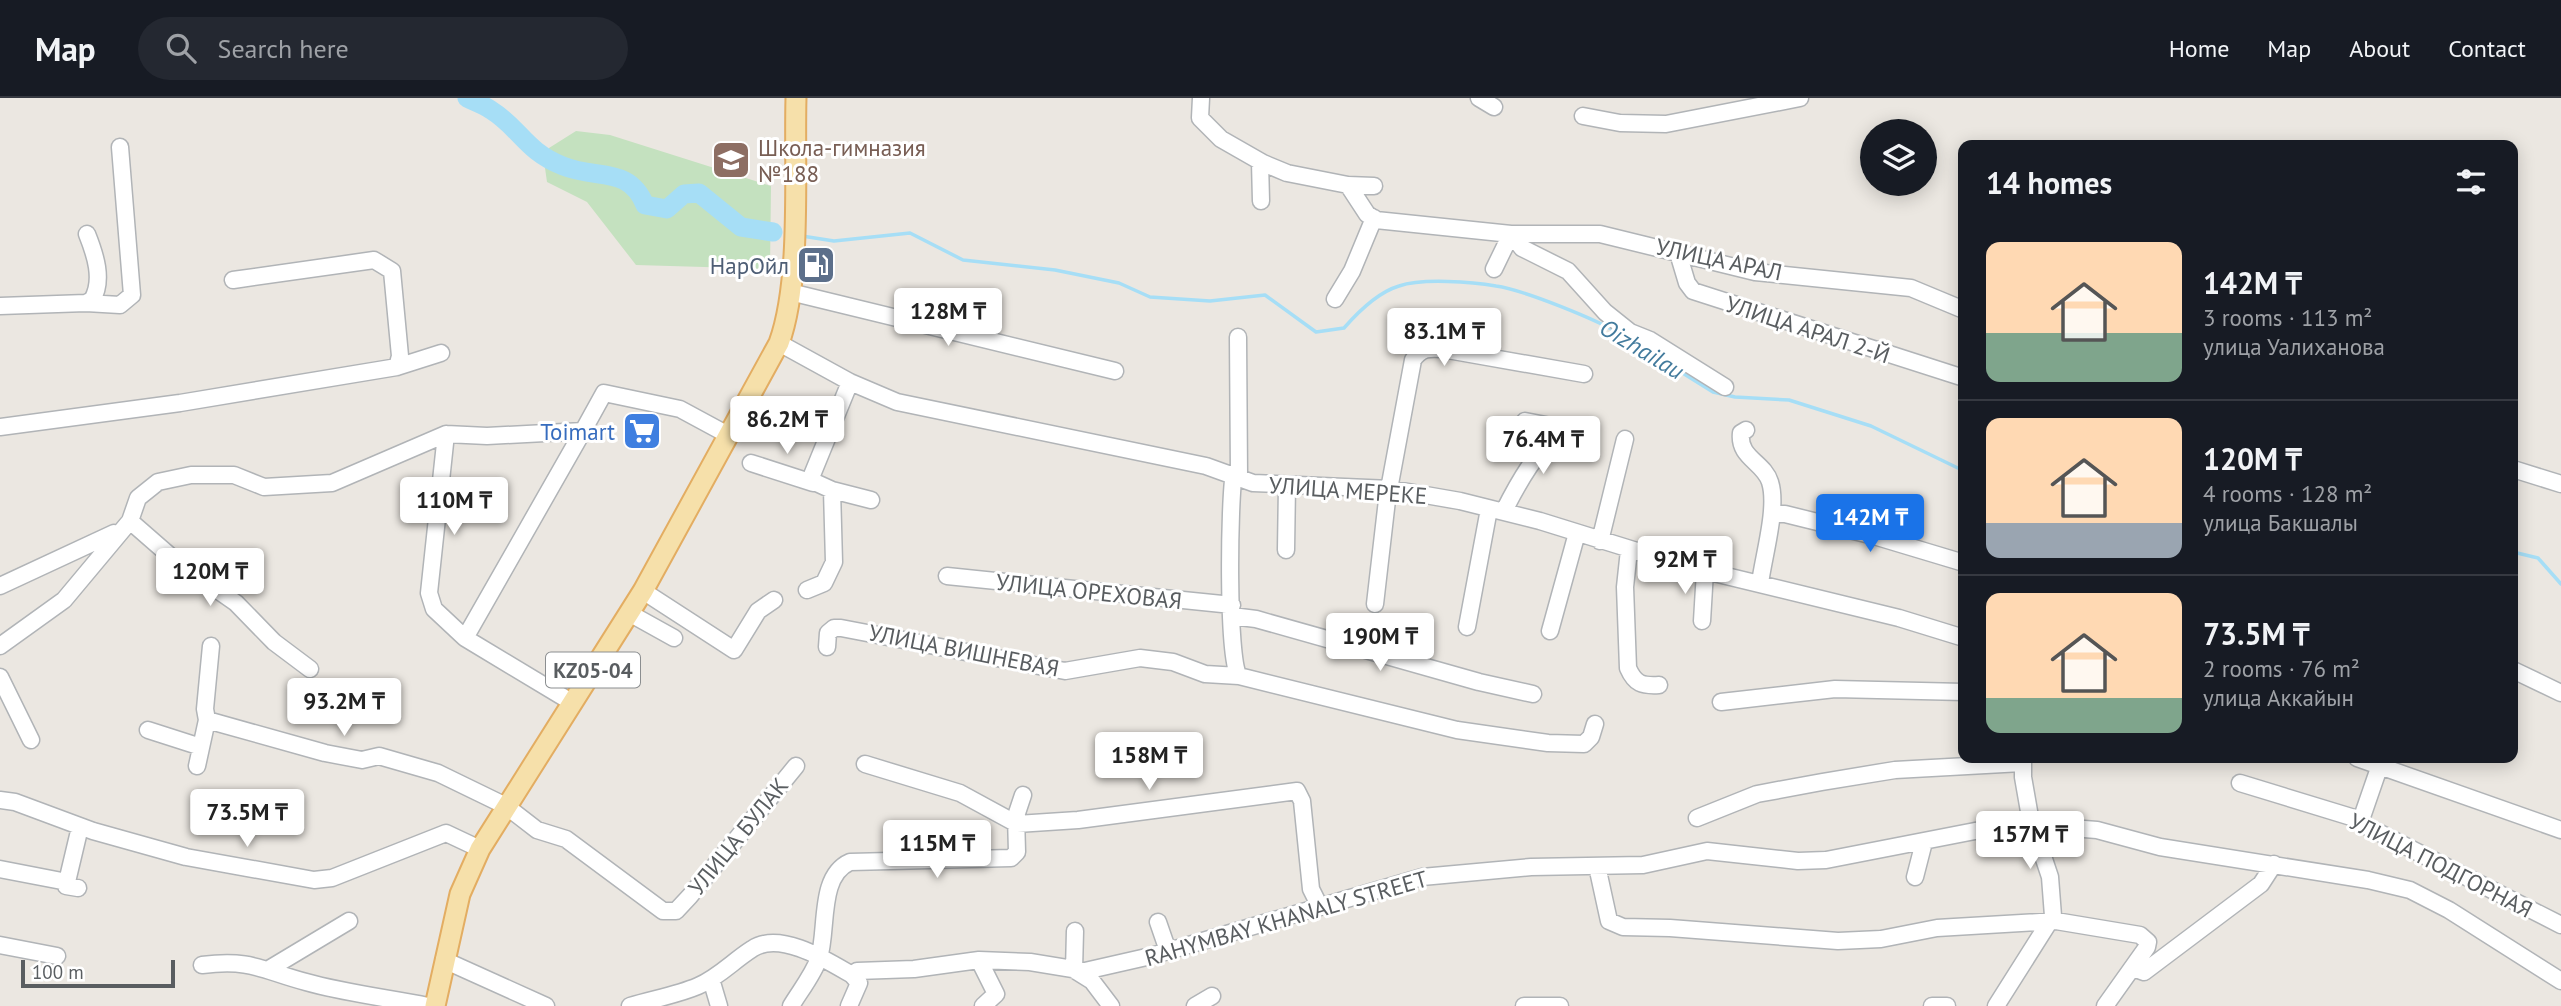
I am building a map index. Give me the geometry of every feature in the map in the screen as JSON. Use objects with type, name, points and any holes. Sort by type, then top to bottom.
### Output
[{"type":"main road","name":"KZ05-04","points":[[435,1006],[460,894],[480,849],[643,592],[779,344],[790,292],[796,98]]},
{"type":"street","points":[[1584,116],[1620,123],[1667,124],[1800,98]]},
{"type":"street","points":[[1201,101],[1200,118],[1208,128],[1260,162],[1286,173],[1348,185],[1374,186]]},
{"type":"street","points":[[0,306],[86,303],[120,305],[132,295],[120,147]]},
{"type":"street","points":[[1260,162],[1261,201]]},
{"type":"street","points":[[1335,299],[1352,271],[1374,218],[1367,214],[1348,185]]},
{"type":"street","name":"УЛИЦА АРАЛ","points":[[1374,218],[1398,224],[1464,226],[1511,233],[1600,234],[1755,272],[1911,288],[1958,308]]},
{"type":"street","points":[[1494,269],[1511,233],[1522,248],[1568,271],[1605,312],[1630,332],[1650,340],[1725,387]]},
{"type":"street","points":[[86,303],[96,294],[98,279],[96,258],[87,234]]},
{"type":"street","name":"УЛИЦА АРАЛ 2-Й","points":[[1678,253],[1687,283],[1693,291],[1958,376]]},
{"type":"street","points":[[233,280],[374,260],[392,271],[400,356],[397,367]]},
{"type":"street","points":[[790,292],[1115,371]]},
{"type":"street","points":[[1238,337],[1232,611],[1233,666],[1239,676]]},
{"type":"street","name":"УЛИЦА МЕРЕКЕ","points":[[779,344],[850,382],[897,402],[1067,435],[1236,475],[1253,483],[1391,489],[1496,510],[1705,571],[1899,618],[1958,636]]},
{"type":"street","points":[[1374,604],[1413,360],[1422,350],[1441,349],[1584,374]]},
{"type":"street","points":[[0,427],[180,403],[397,367],[441,354]]},
{"type":"street","points":[[809,479],[850,382]]},
{"type":"street","points":[[465,638],[604,393],[680,408],[730,436]]},
{"type":"street","points":[[1467,627],[1496,510],[1541,449],[1569,427],[1531,422],[1545,428],[1547,435],[1541,449]]},
{"type":"street","points":[[1746,430],[1741,433],[1742,447],[1751,460],[1767,474],[1779,514]]},
{"type":"street","points":[[0,646],[64,600],[130,521],[138,498],[158,482],[191,475],[234,475],[264,487],[332,483],[446,434],[487,436],[583,431]]},
{"type":"street","points":[[446,434],[429,593],[434,609],[465,638],[573,703]]},
{"type":"street","points":[[1600,541],[1625,439]]},
{"type":"street","points":[[751,463],[871,500]]},
{"type":"street","points":[[2518,471],[2561,484]]},
{"type":"street","points":[[1286,550],[1287,485]]},
{"type":"street","points":[[807,590],[824,583],[834,562],[832,490]]},
{"type":"street","points":[[1760,583],[1769,519],[1779,514],[1874,536],[1958,562]]},
{"type":"street","points":[[0,586],[107,538],[130,521]]},
{"type":"street","points":[[130,521],[177,562],[236,603],[274,642],[310,668]]},
{"type":"street","points":[[1550,631],[1577,533]]},
{"type":"street","points":[[1629,550],[1625,587],[1628,668],[1634,680],[1641,685],[1659,685]]},
{"type":"street","points":[[1702,621],[1705,571]]},
{"type":"street","name":"УЛИЦА ОРЕХОВАЯ","points":[[947,576],[1232,611],[1479,682],[1533,694]]},
{"type":"street","points":[[643,592],[731,657],[758,611],[774,600]]},
{"type":"street","points":[[629,613],[674,638]]},
{"type":"street","name":"УЛИЦА ВИШНЕВАЯ","points":[[827,647],[828,633],[841,628],[1065,671],[1140,658],[1173,662],[1205,674],[1239,676],[1445,727],[1548,743],[1584,744],[1591,737],[1595,724]]},
{"type":"street","points":[[197,766],[207,720],[205,709],[211,646]]},
{"type":"street","points":[[2518,672],[2561,693]]},
{"type":"street","points":[[0,677],[32,740]]},
{"type":"street","points":[[1721,702],[1835,689],[1958,692]]},
{"type":"street","points":[[207,720],[324,753],[362,760],[379,755],[439,773],[506,806]]},
{"type":"street","points":[[148,730],[201,747]]},
{"type":"street","points":[[1697,818],[1757,794],[1895,770],[1984,763]]},
{"type":"street","points":[[1996,1006],[2053,916],[2050,877],[2033,825],[2023,763]]},
{"type":"street","points":[[2361,820],[2384,763],[2561,830]]},
{"type":"street","points":[[865,764],[960,793],[1017,824],[1078,820],[1297,791],[1302,801],[1311,888],[1320,907]]},
{"type":"street","name":"УЛИЦА БУЛАК","points":[[506,806],[537,830],[566,839],[656,908],[676,911],[796,766]]},
{"type":"street","name":"УЛИЦА ПОДГОРНАЯ","points":[[2240,783],[2361,820],[2364,825],[2561,925]]},
{"type":"street","points":[[790,1006],[819,957],[833,877],[842,865],[850,862],[1011,859],[1017,852],[1017,824],[1023,795]]},
{"type":"street","points":[[0,800],[15,802],[80,827],[186,857],[314,880],[332,877],[446,832],[480,849]]},
{"type":"street","name":"RAHYMBAY KHANALY STREET","points":[[852,975],[857,971],[914,969],[979,960],[1030,962],[1075,970],[1130,962],[1422,877],[1531,867],[1643,865],[1707,851],[1798,861],[1826,860],[1975,831],[2033,825],[2097,830],[2160,846],[2410,890],[2449,910],[2561,981]]},
{"type":"street","points":[[0,869],[73,885],[80,827]]},
{"type":"street","points":[[1914,877],[1924,842]]},
{"type":"street","points":[[2133,968],[2144,972],[2261,884],[2274,864]]},
{"type":"street","points":[[1597,866],[1608,916],[1616,926],[1838,941],[1881,939],[1937,928],[2050,921],[2140,935],[2148,942],[2105,1006]]},
{"type":"street","points":[[269,969],[349,921]]},
{"type":"street","points":[[1158,922],[1168,951]]},
{"type":"street","points":[[1075,931],[1075,970],[1092,981],[1111,1006]]},
{"type":"street","points":[[631,1006],[697,986],[762,944],[782,944],[819,957],[852,975],[859,983],[849,1006]]},
{"type":"street","points":[[0,945],[57,956]]},
{"type":"street","points":[[444,960],[546,1006]]},
{"type":"street","points":[[979,960],[996,994],[983,1006]]},
{"type":"street","points":[[202,965],[232,961],[269,969],[306,982],[428,1006]]},
{"type":"street","points":[[711,979],[717,1004]]},
{"type":"street","points":[[1195,1006],[1212,996]]},
{"type":"street","points":[[1524,1006],[1560,1006]]},
{"type":"street","points":[[1932,1006],[1947,1006]]},
{"type":"green space","points":[[576,131],[610,135],[771,186],[770,269],[636,265],[587,202],[547,182],[545,168],[549,148]]},
{"type":"waterway","points":[[467,98],[501,117],[550,160],[576,170],[621,179],[630,184],[645,205],[667,209],[684,194],[699,193],[741,227],[773,232]]},
{"type":"waterway","name":"Oizhailau","points":[[802,236],[834,241],[910,233],[963,260],[1055,270],[1119,283],[1150,297],[1210,301],[1265,295],[1316,332],[1344,328],[1362,309],[1391,289],[1434,281],[1508,289],[1560,306],[1622,335]]},
{"type":"waterway","name":"Oizhailau","points":[[1628,339],[1713,392],[1735,397],[1789,400],[1871,426],[1958,468]]},
{"type":"waterway","name":"Oizhailau","points":[[2518,553],[2538,558],[2561,584]]},
{"type":"place","name":"Школа-гимназия №188","points":[[731,160]]},
{"type":"place","name":"НарОйл","points":[[816,265]]},
{"type":"place","name":"Toimart","points":[[642,431]]}]
